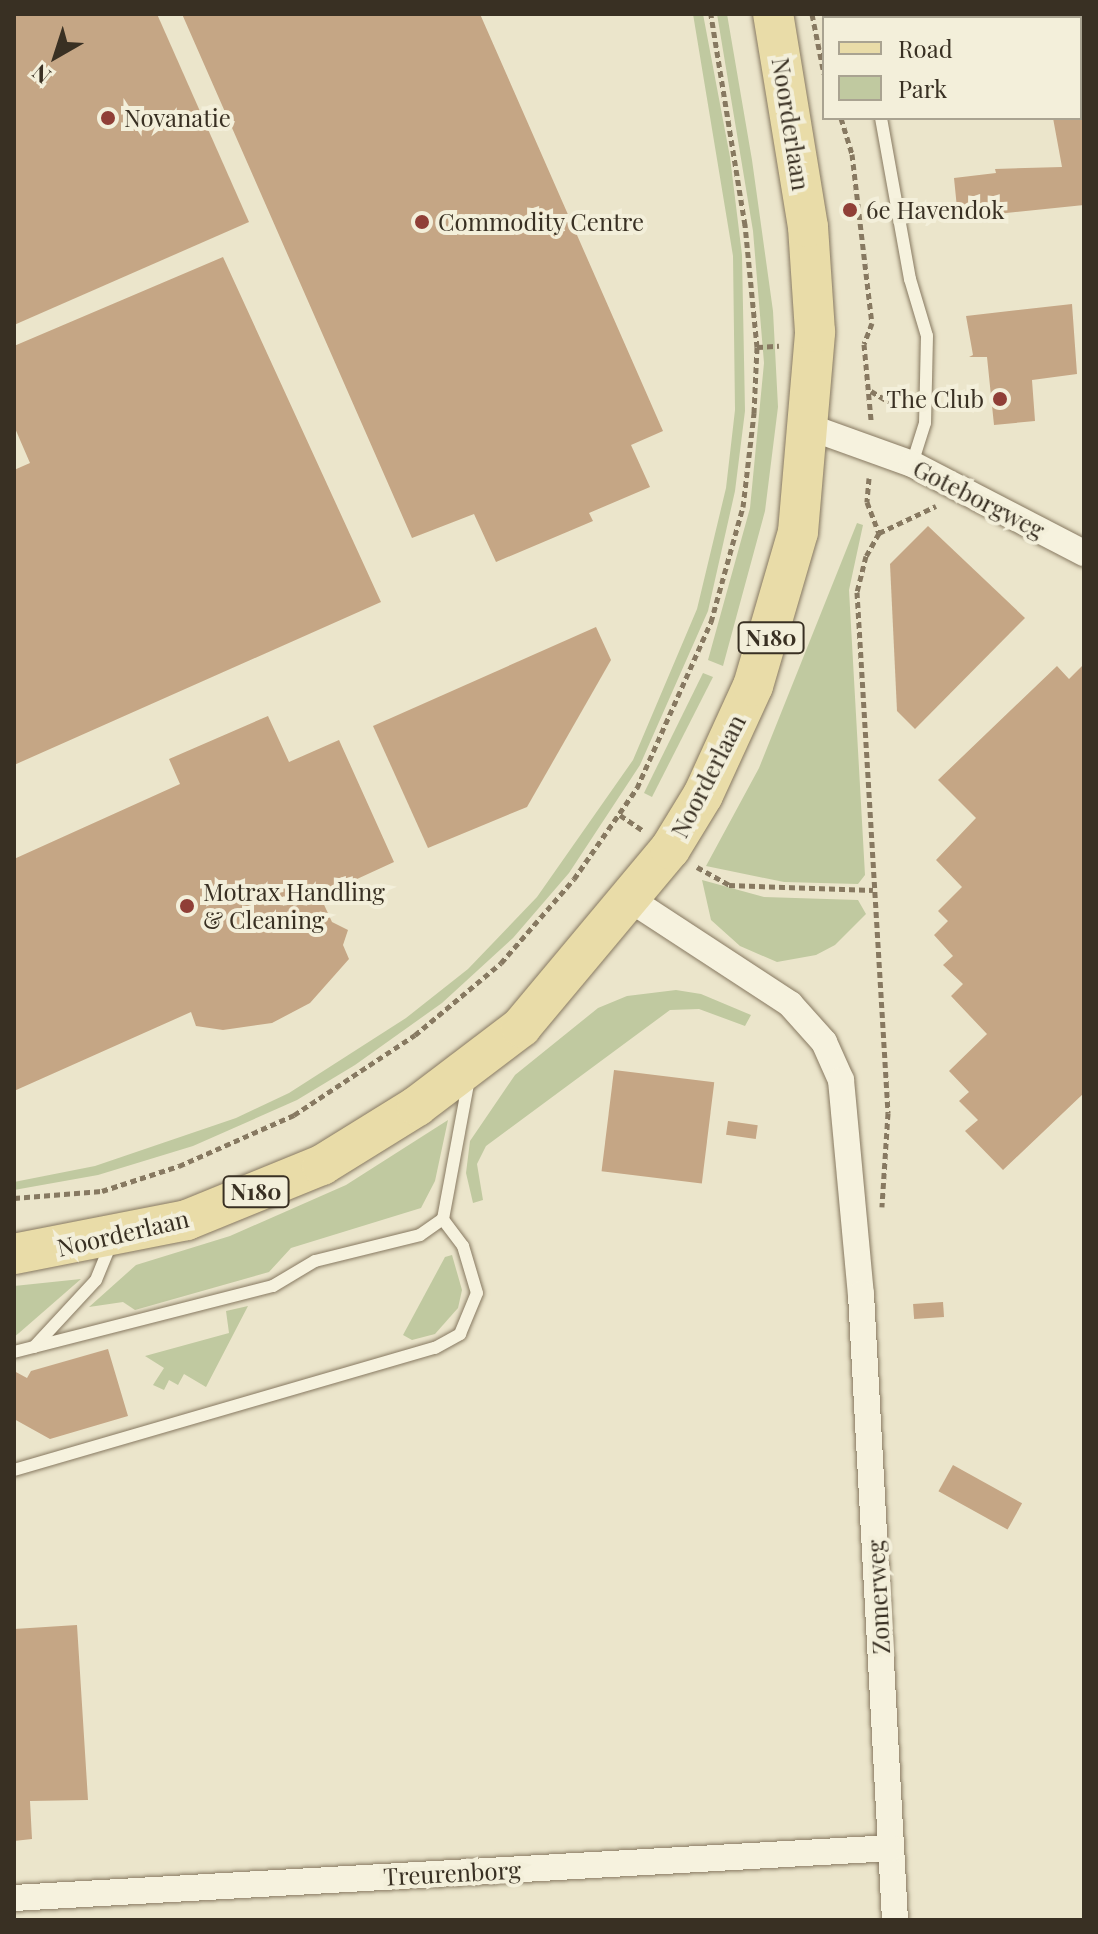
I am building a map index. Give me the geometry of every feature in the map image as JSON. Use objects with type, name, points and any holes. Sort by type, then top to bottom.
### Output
[{"type":"main road","name":"Noorderlaan","points":[[14,1254],[187,1220],[322,1165],[471,1065],[521,1027],[670,849],[703,795],[769,642],[798,532],[815,332],[808,227],[773,14]]},
{"type":"street","name":"Goteborgweg","points":[[809,427],[871,452],[912,464],[1084,553]]},
{"type":"street","name":"Zomerweg","points":[[628,898],[790,1004],[824,1042],[841,1080],[860,1275],[895,1920]]},
{"type":"street","name":"Treurenborg","points":[[14,1898],[891,1848]]},
{"type":"lane","points":[[881,120],[910,279],[927,336],[925,423],[912,464]]},
{"type":"lane","points":[[14,1352],[32,1350],[273,1286],[315,1261],[420,1235],[443,1219],[471,1065]]},
{"type":"lane","points":[[14,1470],[435,1348],[460,1334],[477,1293],[463,1246],[443,1219]]},
{"type":"lane","points":[[32,1350],[96,1280],[115,1236]]},
{"type":"path","points":[[14,1198],[102,1191],[179,1166],[294,1115],[415,1035],[501,963],[537,925],[620,815],[674,716],[728,566],[743,507],[757,347],[745,225],[711,14]]},
{"type":"path","points":[[812,14],[822,64]]},
{"type":"path","points":[[842,120],[852,154],[872,323],[864,344],[871,452],[867,502],[879,533]]},
{"type":"path","points":[[857,1245],[878,1222],[884,1198],[888,1127],[857,592],[866,556],[879,533],[969,493]]},
{"type":"path","points":[[620,815],[729,885],[873,890]]},
{"type":"green space","points":[[693,14],[703,14],[730,157],[742,255],[745,411],[735,491],[708,611],[640,765],[569,873],[513,938],[442,1003],[355,1065],[297,1100],[193,1146],[98,1175],[14,1190],[14,1182],[95,1166],[236,1118],[289,1093],[406,1018],[468,969],[537,897],[633,760],[697,609],[726,488],[735,410],[733,256]]},
{"type":"green space","points":[[717,14],[727,14],[752,160],[773,311],[778,407],[765,511],[723,666],[708,660],[750,508],[764,363],[753,231]]},
{"type":"green space","points":[[857,523],[863,525],[849,590],[865,875],[858,884],[784,882],[706,866],[759,768]]},
{"type":"green space","points":[[703,673],[713,677],[652,797],[644,793]]},
{"type":"green space","points":[[702,880],[764,897],[858,900],[866,914],[835,945],[816,955],[777,962],[740,946],[711,920]]},
{"type":"green space","points":[[676,990],[701,994],[751,1015],[745,1026],[699,1009],[670,1010],[486,1146],[477,1164],[483,1200],[473,1203],[466,1173],[470,1141],[515,1075],[598,1008],[627,996]]},
{"type":"green space","points":[[448,1120],[435,1181],[421,1208],[291,1248],[269,1272],[135,1310],[123,1302],[89,1307],[136,1265],[230,1236],[346,1185]]},
{"type":"green space","points":[[452,1255],[462,1290],[458,1308],[435,1334],[412,1340],[403,1335],[445,1257]]},
{"type":"green space","points":[[81,1279],[19,1333],[14,1337],[14,1286]]},
{"type":"green space","points":[[248,1306],[206,1387],[184,1374],[178,1385],[169,1380],[164,1390],[153,1385],[164,1368],[145,1356],[229,1333],[226,1311]]},
{"type":"building","name":"Novanatie","points":[[14,14],[157,14],[249,222],[14,325]]},
{"type":"building","name":"Commodity Centre","points":[[182,14],[480,14],[663,431],[631,445],[650,487],[589,513],[593,521],[496,562],[474,514],[412,538]]},
{"type":"building","points":[[962,14],[1043,14],[1043,16]]},
{"type":"building","points":[[1084,54],[1084,205],[958,218],[954,178],[996,173],[995,169],[1062,167],[1053,120],[1082,120]]},
{"type":"building","points":[[223,257],[381,602],[14,765],[14,470],[30,463],[14,426],[14,346]]},
{"type":"building","points":[[1072,304],[1077,374],[1032,380],[1035,421],[994,425],[987,357],[969,357],[973,355],[966,316]]},
{"type":"building","points":[[928,526],[1025,618],[915,729],[897,711],[890,564]]},
{"type":"building","points":[[596,627],[611,660],[527,807],[428,848],[373,726]]},
{"type":"building","points":[[1084,664],[1084,1093],[1003,1170],[965,1131],[978,1120],[959,1101],[969,1092],[949,1071],[987,1034],[951,996],[963,984],[943,965],[953,956],[934,935],[948,921],[938,911],[962,887],[936,860],[976,818],[938,780],[1057,666],[1069,679]]},
{"type":"building","points":[[268,716],[289,762],[339,740],[394,862],[320,896],[332,922],[348,930],[343,945],[349,959],[310,1003],[272,1023],[223,1030],[196,1026],[191,1012],[14,1091],[14,859],[180,784],[169,759]]},
{"type":"building","points":[[614,1070],[714,1082],[702,1184],[602,1171]]},
{"type":"building","points":[[728,1121],[758,1125],[756,1139],[726,1135]]},
{"type":"building","points":[[943,1302],[944,1317],[914,1319],[913,1304]]},
{"type":"building","points":[[108,1349],[128,1416],[50,1439],[14,1419],[14,1371],[27,1378],[31,1371]]},
{"type":"building","points":[[953,1465],[1022,1503],[1008,1530],[938,1491]]},
{"type":"building","points":[[77,1625],[88,1800],[30,1801],[32,1839],[14,1841],[14,1629]]},
{"type":"place","name":"Novanatie","points":[[108,118]]},
{"type":"place","name":"6e Havendok","points":[[850,210]]},
{"type":"place","name":"Commodity Centre","points":[[422,222]]},
{"type":"place","name":"The Club","points":[[1000,399]]},
{"type":"place","name":"Motrax Handling & Cleaning","points":[[187,906]]}]
